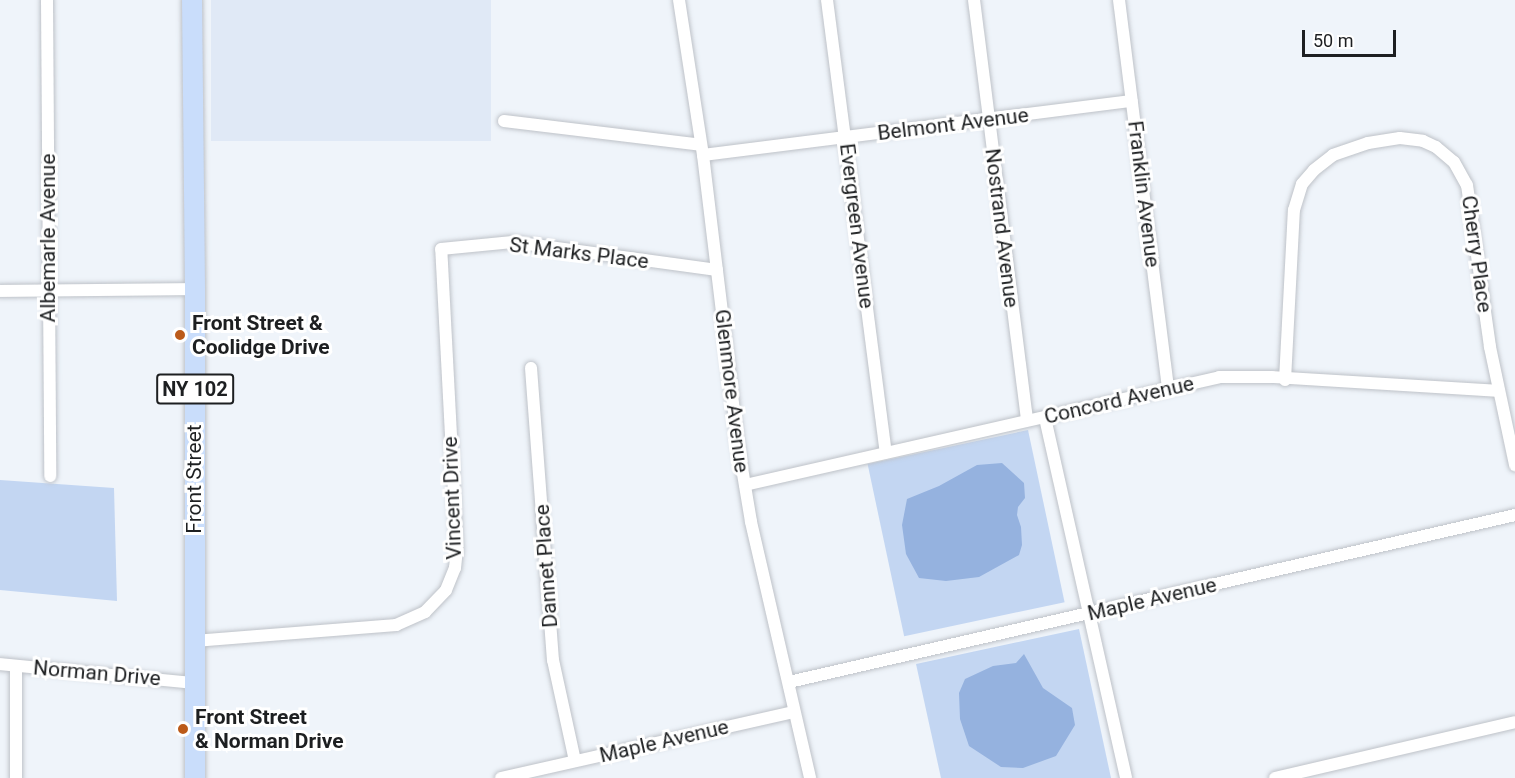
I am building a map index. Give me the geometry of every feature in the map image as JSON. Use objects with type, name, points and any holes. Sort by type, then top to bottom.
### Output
[{"type":"main road","name":"Front Street","points":[[192,0],[195,290],[195,778]]},
{"type":"street","name":"Albemarle Avenue","points":[[47,0],[50,476]]},
{"type":"street","name":"Glenmore Avenue","points":[[679,0],[702,150],[751,522],[810,778]]},
{"type":"street","name":"Evergreen Avenue","points":[[827,0],[886,452]]},
{"type":"street","name":"Nostrand Avenue","points":[[974,0],[1027,420]]},
{"type":"street","name":"Franklin Avenue","points":[[1119,0],[1168,388]]},
{"type":"street","name":"Belmont Avenue","points":[[504,121],[702,150],[845,138],[1132,101]]},
{"type":"street","name":"Cherry Place","points":[[1285,380],[1294,210],[1302,184],[1314,170],[1333,155],[1368,143],[1400,138],[1423,141],[1436,147],[1454,162],[1467,185],[1490,347],[1515,465]]},
{"type":"street","name":"St Marks Place","points":[[441,249],[513,242],[717,270]]},
{"type":"street","name":"Vincent Drive","points":[[195,641],[396,625],[425,612],[446,590],[455,568],[458,550],[441,249]]},
{"type":"street","points":[[0,291],[195,290]]},
{"type":"street","name":"Dannet Place","points":[[531,368],[553,660],[575,761]]},
{"type":"street","name":"Concord Avenue","points":[[745,485],[1219,377],[1499,391]]},
{"type":"street","points":[[1045,418],[1126,778]]},
{"type":"street","name":"Maple Avenue","points":[[789,682],[1515,515]]},
{"type":"street","name":"Norman Drive","points":[[0,664],[194,682]]},
{"type":"street","points":[[16,666],[16,778]]},
{"type":"street","name":"Maple Avenue","points":[[501,778],[793,712]]},
{"type":"street","points":[[1275,778],[1515,722]]},
{"type":"shaded area","points":[[211,0],[491,0],[491,141],[211,141]]},
{"type":"shaded area","points":[[1028,430],[1065,602],[904,636],[868,464]]},
{"type":"shaded area","points":[[1002,463],[1024,483],[1025,498],[1018,507],[1017,515],[1021,527],[1022,545],[1019,555],[979,577],[946,581],[919,578],[906,554],[902,525],[907,499],[939,486],[977,465]]},
{"type":"shaded area","points":[[0,480],[114,488],[117,601],[0,590]]},
{"type":"shaded area","points":[[1079,629],[1111,778],[941,778],[916,664]]},
{"type":"shaded area","points":[[1024,654],[1043,688],[1072,708],[1075,725],[1056,756],[1023,768],[1001,767],[969,746],[960,719],[959,693],[965,679],[993,666],[1016,663]]},
{"type":"place","name":"Front Street & Coolidge Drive","points":[[180,335]]},
{"type":"place","name":"Front Street & Norman Drive","points":[[183,729]]}]
